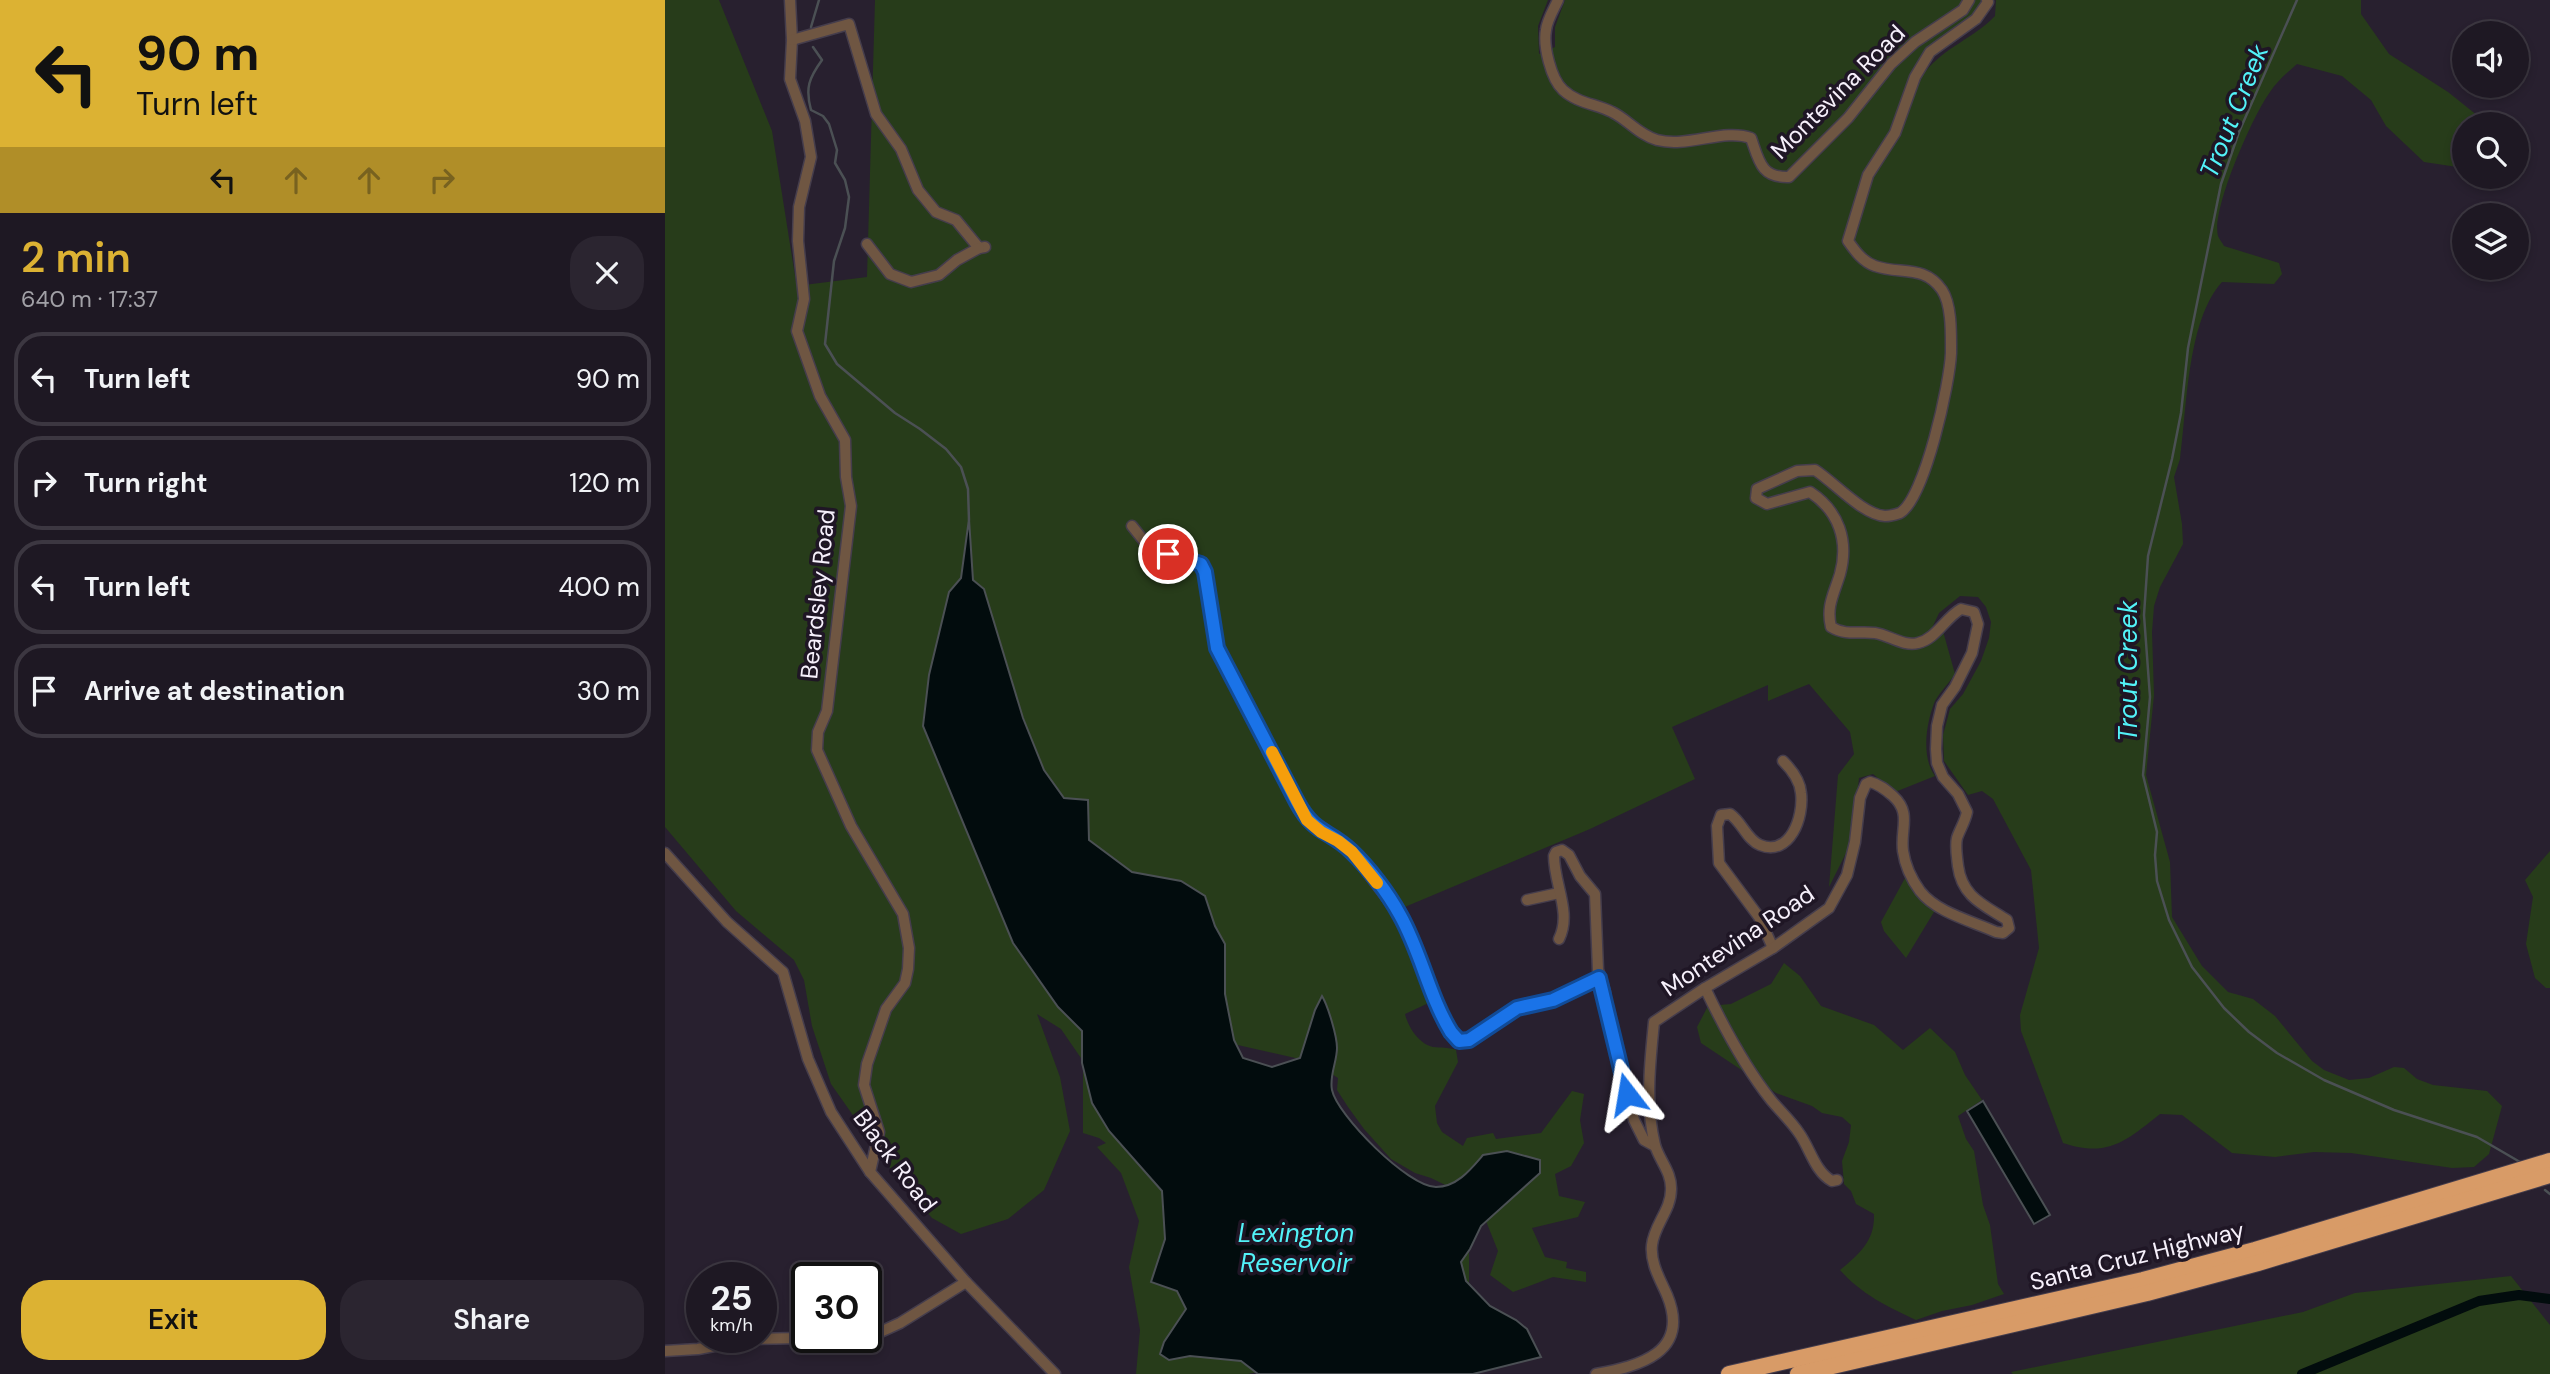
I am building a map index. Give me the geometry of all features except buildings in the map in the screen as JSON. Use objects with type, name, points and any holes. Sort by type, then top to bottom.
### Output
[{"type":"highway","name":"Santa Cruz Highway","points":[[1729,1374],[2181,1270],[2550,1161]]},
{"type":"highway","name":"Santa Cruz Highway","points":[[1798,1374],[2147,1293],[2258,1263],[2550,1175]]},
{"type":"highway","points":[[1814,1374],[1847,1363]]},
{"type":"street","name":"Beardsley Road","points":[[790,0],[790,79],[805,121],[811,157],[799,206],[798,241],[804,299],[797,331],[820,396],[845,440],[846,477],[851,506],[827,711],[818,732],[817,750],[851,826],[904,914],[909,948],[905,983],[886,1009],[867,1064],[864,1085],[879,1132],[870,1172]]},
{"type":"street","name":"Montevina Road","points":[[1558,0],[1545,30],[1550,62],[1562,90],[1585,104],[1613,112],[1633,128],[1656,140],[1686,142],[1739,134],[1751,138],[1765,171],[1775,177],[1789,177],[1848,118],[1891,64],[1915,42],[1963,10],[1969,0]]},
{"type":"street","name":"Montevina Road","points":[[1596,1374],[1646,1362],[1659,1352],[1671,1329],[1673,1318],[1652,1259],[1655,1231],[1668,1206],[1671,1191],[1670,1179],[1655,1146],[1648,1087],[1654,1022],[1822,915],[1834,900],[1847,875],[1855,842],[1860,798],[1866,785],[1870,782],[1884,788],[1901,804],[1905,822],[1905,860],[1918,888],[1930,902],[1996,932],[2006,932],[2010,926],[2005,918],[1974,900],[1961,881],[1956,855],[1957,838],[1967,812],[1937,763],[1937,726],[1942,705],[1955,687],[1972,653],[1978,624],[1974,612],[1961,609],[1950,615],[1932,636],[1917,644],[1875,633],[1840,632],[1831,627],[1828,613],[1841,570],[1844,548],[1841,529],[1835,517],[1822,500],[1810,492],[1767,505],[1756,498],[1758,489],[1797,471],[1815,470],[1869,512],[1885,516],[1900,513],[1913,499],[1932,444],[1945,393],[1951,355],[1949,314],[1943,291],[1926,274],[1874,266],[1858,254],[1848,241],[1868,175],[1895,133],[1915,77],[1930,52],[1976,19],[1989,2],[1987,0]]},
{"type":"street","points":[[792,40],[849,24],[876,114],[901,149],[918,190],[936,212],[956,220],[982,247],[957,260],[939,275],[911,282],[890,274],[866,244]]},
{"type":"street","points":[[1132,526],[1148,546],[1201,564],[1205,572],[1217,648],[1302,811],[1307,820],[1321,832],[1352,852],[1400,915],[1447,1026],[1459,1041],[1469,1040],[1517,1008],[1553,1000],[1599,978]]},
{"type":"street","points":[[1773,948],[1759,917],[1719,863],[1717,826],[1721,815],[1730,814],[1740,821],[1754,842],[1769,848],[1782,846],[1794,833],[1801,809],[1801,792],[1795,776],[1783,761]]},
{"type":"street","points":[[1559,939],[1563,914],[1554,856],[1562,850],[1569,855],[1580,876],[1595,894],[1599,978],[1634,1120],[1644,1140],[1655,1146]]},
{"type":"street","name":"Black Road","points":[[665,853],[727,922],[783,972],[798,1028],[831,1112],[870,1172],[966,1282],[1055,1374]]},
{"type":"street","points":[[1527,900],[1559,893]]},
{"type":"street","points":[[1705,988],[1721,1022],[1770,1098],[1800,1133],[1820,1171],[1826,1178],[1837,1180]]},
{"type":"street","points":[[665,1351],[698,1349],[752,1339],[801,1338],[854,1344],[899,1323],[966,1282]]},
{"type":"green space","points":[[665,0],[719,0],[772,131],[796,282],[804,285],[867,277],[875,0],[1548,0],[1538,26],[1539,54],[1555,47],[1555,27],[1565,0],[1987,0],[1989,11],[1968,32],[1932,58],[1925,72],[1941,56],[1995,16],[1996,0],[2361,0],[2361,14],[2389,54],[2448,92],[2452,98],[2473,112],[2452,112],[2452,166],[2424,162],[2386,126],[2371,100],[2342,76],[2297,64],[2273,88],[2254,121],[2227,185],[2218,223],[2218,236],[2224,246],[2279,263],[2282,274],[2274,284],[2222,282],[2210,298],[2195,342],[2180,459],[2174,477],[2183,544],[2160,587],[2154,606],[2154,695],[2146,775],[2170,862],[2172,917],[2202,966],[2228,992],[2253,999],[2275,1016],[2312,1061],[2324,1070],[2349,1080],[2369,1078],[2394,1067],[2404,1068],[2417,1079],[2433,1085],[2487,1091],[2502,1106],[2489,1154],[2474,1167],[2452,1168],[2351,1153],[2314,1152],[2275,1157],[2232,1153],[2182,1115],[2160,1114],[2126,1139],[2105,1148],[2092,1149],[2063,1143],[2021,1031],[2020,1015],[2039,948],[2031,870],[1993,799],[1982,791],[1968,795],[1944,761],[1943,735],[1950,709],[1963,694],[1981,661],[1989,638],[1991,622],[1986,607],[1978,597],[1960,596],[1939,613],[1932,628],[1941,624],[1955,674],[1935,701],[1929,719],[1926,750],[1935,776],[1895,792],[1873,774],[1859,778],[1852,841],[1829,887],[1838,775],[1854,754],[1850,732],[1809,684],[1768,701],[1768,685],[1672,727],[1695,779],[1590,829],[1400,909],[1433,1001],[1405,1014],[1406,1019],[1423,1042],[1433,1047],[1456,1050],[1458,1062],[1435,1106],[1437,1123],[1442,1132],[1463,1146],[1467,1138],[1493,1133],[1496,1139],[1541,1133],[1572,1091],[1584,1094],[1580,1120],[1584,1143],[1571,1166],[1555,1174],[1559,1196],[1585,1202],[1578,1217],[1532,1228],[1545,1257],[1567,1262],[1566,1268],[1586,1272],[1586,1282],[1553,1277],[1513,1292],[1490,1275],[1498,1251],[1478,1201],[1415,1173],[1391,1159],[1348,1107],[1337,1090],[1338,1078],[1313,1062],[1220,1041],[1173,1010],[1418,1197],[1469,1212],[1469,1286],[1259,1374],[1136,1374],[1140,1330],[1129,1267],[1139,1221],[1121,1173],[1097,1147],[1106,1143],[1083,1133],[1083,1061],[1061,1029],[1037,1014],[1060,1077],[1070,1131],[1044,1190],[1008,1219],[961,1234],[932,1218],[895,1175],[831,1084],[812,1026],[804,980],[794,960],[736,911],[665,827]]},
{"type":"green space","points":[[2550,851],[2550,988],[2546,988],[2535,978],[2526,944],[2533,897],[2525,880]]},
{"type":"green space","points":[[1910,869],[1937,907],[1906,958],[1884,931],[1881,922]]},
{"type":"green space","points":[[1784,963],[1800,976],[1821,1006],[1874,1025],[1903,1050],[1930,1028],[1955,1052],[1965,1075],[1982,1100],[1958,1116],[1966,1139],[1974,1151],[1983,1205],[1990,1225],[1998,1284],[2004,1294],[1916,1320],[1866,1293],[1840,1270],[1865,1246],[1874,1224],[1874,1214],[1856,1204],[1851,1191],[1844,1184],[1842,1161],[1849,1142],[1851,1125],[1842,1117],[1822,1113],[1812,1106],[1776,1093],[1701,1043],[1697,1027],[1708,1006],[1731,1004],[1771,984]]},
{"type":"green space","points":[[2511,1276],[2550,1325],[2550,1374],[2011,1372],[2303,1312],[2355,1293]]},
{"type":"water","name":"Lexington Reservoir","points":[[969,519],[973,580],[984,589],[1023,718],[1044,770],[1064,798],[1088,800],[1089,840],[1132,872],[1181,881],[1205,896],[1215,926],[1225,944],[1225,994],[1234,1040],[1243,1058],[1272,1067],[1300,1058],[1322,996],[1337,1043],[1332,1090],[1346,1116],[1392,1163],[1424,1184],[1436,1187],[1451,1184],[1463,1176],[1483,1155],[1507,1151],[1540,1160],[1540,1173],[1481,1226],[1461,1262],[1466,1281],[1490,1306],[1527,1329],[1541,1357],[1473,1374],[1258,1374],[1241,1361],[1190,1356],[1169,1360],[1160,1354],[1164,1342],[1186,1309],[1177,1291],[1151,1282],[1165,1239],[1162,1191],[1109,1131],[1092,1103],[1082,1063],[1082,1031],[1058,1007],[1013,943],[923,726],[929,675],[949,592],[961,578]]},
{"type":"water","points":[[1983,1101],[2050,1215],[2034,1224],[1967,1111]]},
{"type":"waterway","points":[[811,27],[819,0]]},
{"type":"waterway","name":"Trout Creek","points":[[2297,0],[2239,132],[2221,184],[2188,348],[2181,413],[2172,459],[2148,556],[2144,615],[2150,697],[2143,775],[2157,832],[2157,881],[2169,920],[2192,967],[2224,1008],[2249,1032],[2277,1053],[2324,1080],[2394,1110],[2477,1137],[2520,1162]]},
{"type":"waterway","points":[[813,47],[822,60],[809,84],[811,110],[823,116],[829,124],[837,150],[835,163],[845,180],[849,197],[845,228],[834,261],[825,344],[837,364],[895,413],[946,449],[961,467],[968,489],[969,520]]},
{"type":"waterway","name":"Trout Creek","points":[[2545,1190],[2550,1194]]},
{"type":"waterway","points":[[2302,1374],[2479,1301],[2519,1295],[2550,1299]]},
{"type":"slow traffic","points":[[1272,752],[1307,820],[1352,852],[1377,883]]},
{"type":"route","points":[[1168,554],[1201,564],[1205,572],[1217,648],[1297,802],[1307,820],[1352,852],[1400,915],[1451,1032],[1459,1041],[1469,1040],[1523,1005],[1553,1000],[1599,978],[1605,992],[1608,1017],[1627,1094]]}]
